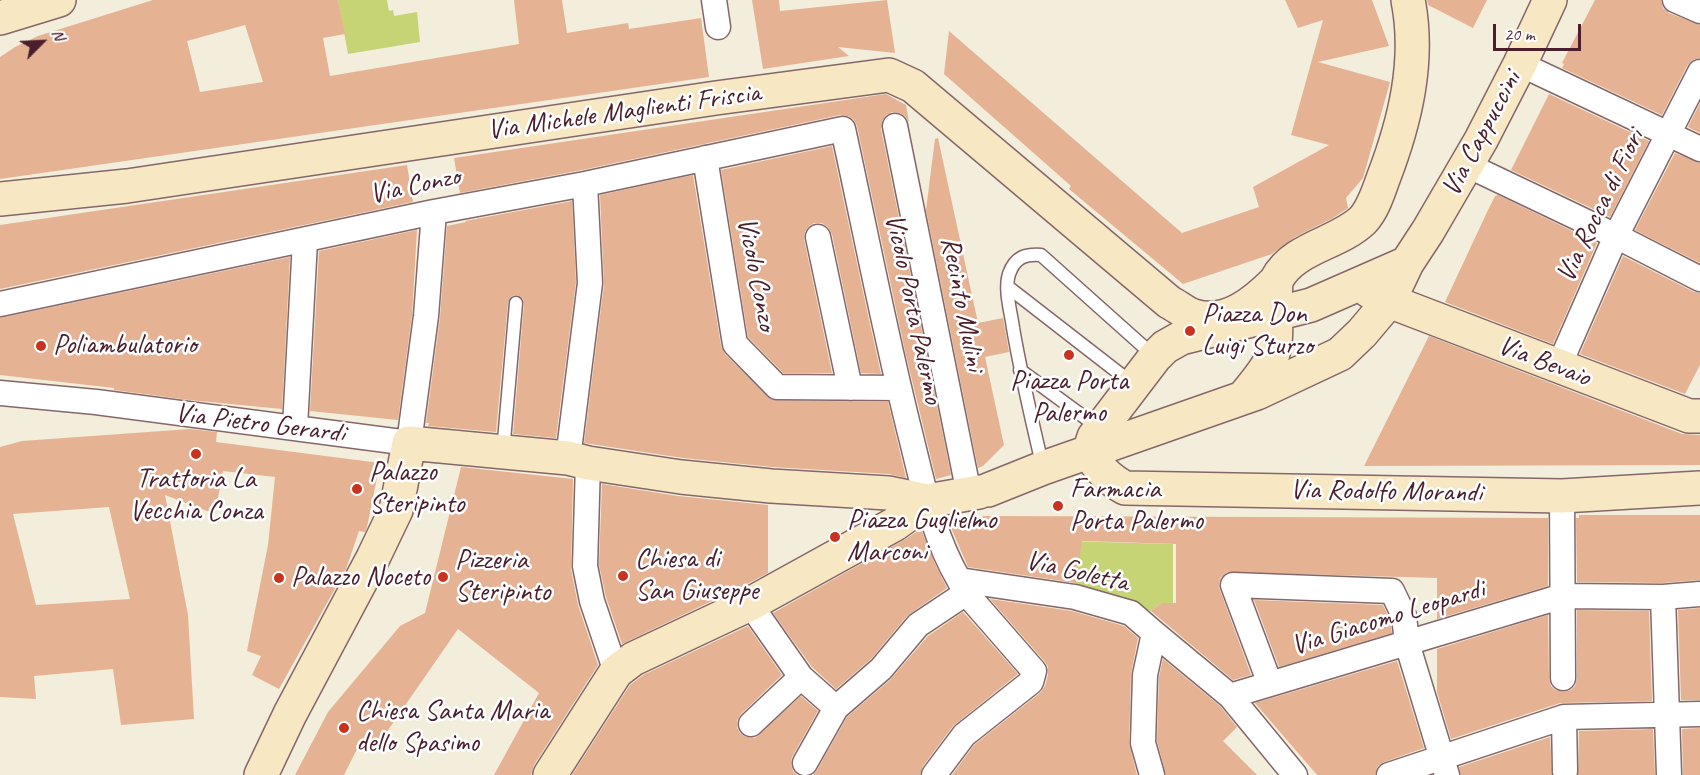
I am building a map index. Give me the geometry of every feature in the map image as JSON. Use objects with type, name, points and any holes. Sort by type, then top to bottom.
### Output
[{"type":"street","points":[[0,18],[59,0]]},
{"type":"street","points":[[714,0],[718,27]]},
{"type":"street","name":"Via Michele Maglienti Friscia","points":[[0,199],[127,186],[716,98],[889,75],[913,86],[1169,302],[1193,316],[1216,318],[1239,312],[1276,281],[1301,255],[1344,234],[1364,219],[1375,201],[1392,156],[1409,95],[1413,52],[1408,0]]},
{"type":"street","name":"Via Cappuccini","points":[[1389,301],[1407,263],[1467,165],[1520,64],[1550,0]]},
{"type":"street","points":[[1676,0],[1700,11]]},
{"type":"street","points":[[1520,64],[1700,149]]},
{"type":"street","name":"Via Rocca di Fiori","points":[[1558,368],[1616,236],[1700,72]]},
{"type":"street","name":"Recinto Mulini","points":[[895,126],[978,492]]},
{"type":"street","name":"Via Conzo","points":[[0,304],[434,212],[843,129]]},
{"type":"street","name":"Vicolo Porta Palermo","points":[[843,129],[899,388],[927,501]]},
{"type":"street","name":"Vicolo Conzo","points":[[705,158],[735,344],[777,387],[899,388]]},
{"type":"street","points":[[1467,165],[1700,279]]},
{"type":"street","points":[[585,183],[590,283],[578,460],[585,566],[592,601],[616,672]]},
{"type":"street","points":[[261,775],[290,714],[396,510],[409,443],[426,316],[434,212]]},
{"type":"street","points":[[818,237],[850,388]]},
{"type":"street","points":[[295,427],[305,241]]},
{"type":"street","points":[[1175,422],[1150,400],[1143,386],[1148,366],[1181,338],[1311,305],[1407,263]]},
{"type":"street","points":[[1243,398],[1272,356],[1275,339],[1276,281]]},
{"type":"street","name":"Via Bevaio","points":[[1358,285],[1389,301],[1558,368],[1696,409]]},
{"type":"street","points":[[550,775],[616,672],[633,659],[763,596],[895,524],[927,501],[978,492],[1043,468],[1094,440],[1175,422],[1243,398],[1304,372],[1340,354],[1362,333],[1389,301]]},
{"type":"street","points":[[1094,440],[1148,366],[1172,325],[1169,302]]},
{"type":"street","name":"Via Pietro Gerardi","points":[[0,393],[96,402],[218,420],[295,427],[409,443],[578,460],[681,477],[888,494],[927,501]]},
{"type":"street","name":"Via Rodolfo Morandi","points":[[1094,440],[1097,468],[1125,488],[1562,496],[1700,488]]},
{"type":"street","points":[[1562,496],[1563,678]]},
{"type":"street","points":[[927,501],[947,560],[963,586],[1034,671],[1031,682],[964,735],[934,775]]},
{"type":"street","points":[[1270,684],[1233,585],[1392,591],[1404,616],[1407,643],[1445,766]]},
{"type":"street","points":[[805,763],[836,708],[881,669],[918,625],[963,586]]},
{"type":"street","name":"Via Goletta","points":[[963,586],[1075,597],[1131,613],[1230,696],[1295,775]]},
{"type":"street","name":"Via Giacomo Leopardi","points":[[1230,696],[1563,597],[1663,597],[1700,594]]},
{"type":"street","points":[[763,596],[801,677],[836,708]]},
{"type":"street","points":[[1663,597],[1669,775]]},
{"type":"street","points":[[1152,775],[1143,742],[1144,675],[1154,633]]},
{"type":"street","points":[[751,724],[801,677]]},
{"type":"street","points":[[1389,775],[1445,766],[1564,717],[1700,714]]},
{"type":"street","points":[[1564,717],[1566,771]]},
{"type":"lane","points":[[1043,468],[1020,370],[1008,298],[1009,275],[1016,260],[1028,254],[1041,255],[1148,366]]},
{"type":"lane","points":[[1008,287],[1148,366]]},
{"type":"lane","points":[[502,453],[516,303]]},
{"type":"lane","points":[[1020,370],[1094,440]]},
{"type":"green space","points":[[338,0],[387,0],[389,11],[393,10],[394,16],[417,12],[420,42],[348,54]]},
{"type":"green space","points":[[1063,541],[1173,544],[1173,603],[1161,603],[1151,611],[1075,590],[1076,581]]},
{"type":"building","points":[[153,0],[338,0],[345,34],[323,38],[330,76],[519,44],[514,0],[562,0],[567,33],[628,23],[629,29],[701,18],[709,77],[0,179],[0,57],[38,36]],"holes":[[[245,25],[263,82],[200,92],[187,41]]]},
{"type":"building","points":[[752,0],[779,0],[780,11],[887,0],[895,53],[838,47],[849,56],[763,69]]},
{"type":"building","points":[[1285,0],[1372,0],[1389,46],[1318,62],[1390,82],[1363,178],[1346,198],[1348,208],[1295,237],[1272,254],[1183,284],[1069,189],[1071,186],[944,74],[949,31],[1182,233],[1259,207],[1253,187],[1329,145],[1291,135],[1323,20],[1298,28]]},
{"type":"building","points":[[1427,0],[1487,0],[1473,28],[1428,5]]},
{"type":"building","points":[[1595,0],[1661,0],[1663,8],[1669,13],[1700,25],[1700,58],[1693,60],[1687,66],[1662,115],[1562,68],[1564,64],[1562,63]]},
{"type":"building","points":[[886,94],[906,105],[909,122],[900,113],[892,112],[882,121],[881,129],[951,475],[936,479],[905,351],[857,126],[848,116],[840,115],[582,170],[460,193],[454,158]]},
{"type":"building","points":[[1549,94],[1649,141],[1610,217],[1511,170]]},
{"type":"building","points":[[1700,103],[1700,133],[1688,127]]},
{"type":"building","points":[[938,138],[978,323],[1003,318],[1009,352],[985,357],[1004,445],[983,466],[978,468],[926,210],[935,139]]},
{"type":"building","points":[[832,146],[881,374],[861,373],[832,234],[822,223],[809,226],[804,239],[832,373],[783,373],[748,337],[721,170]]},
{"type":"building","points":[[1675,153],[1700,163],[1700,263],[1635,230]]},
{"type":"building","points":[[407,165],[413,202],[0,289],[0,225]]},
{"type":"building","points":[[693,175],[721,346],[725,354],[772,400],[888,402],[906,478],[889,474],[772,467],[683,458],[584,443],[604,285],[600,195]]},
{"type":"building","points":[[1498,195],[1597,243],[1553,344],[1445,302],[1488,210],[1495,196]]},
{"type":"building","points":[[572,201],[576,282],[556,438],[513,434],[524,304],[523,299],[517,295],[512,296],[508,302],[496,432],[428,426],[429,423],[426,423],[440,318],[447,226]]},
{"type":"building","points":[[417,230],[412,315],[398,420],[310,411],[319,251]]},
{"type":"building","points":[[1623,256],[1700,293],[1700,365],[1685,394],[1580,354]]},
{"type":"building","points":[[290,257],[282,409],[189,400],[114,390],[114,388],[0,375],[0,318]]},
{"type":"building","points":[[1429,336],[1682,434],[1700,435],[1700,465],[1364,466]]},
{"type":"building","points":[[190,429],[217,432],[216,442],[380,463],[365,532],[359,531],[346,569],[279,689],[252,675],[261,656],[247,651],[268,545],[275,477],[223,471],[215,514],[165,495],[188,615],[194,719],[121,725],[113,669],[34,676],[36,699],[0,697],[0,447],[22,441]],"holes":[[[109,507],[130,599],[36,605],[13,514]]]},
{"type":"building","points":[[461,467],[573,479],[571,569],[578,605],[598,665],[534,765],[531,775],[494,775],[539,693],[458,629],[377,746],[362,739],[344,775],[295,775],[328,712],[400,626],[425,613]]},
{"type":"building","points":[[602,484],[678,496],[768,505],[768,573],[622,644],[606,597],[599,565]]},
{"type":"building","points":[[1579,515],[1700,515],[1700,580],[1662,583],[1577,582],[1576,518],[1579,518]]},
{"type":"building","points":[[985,516],[1548,518],[1548,586],[1437,619],[1437,578],[1227,572],[1221,577],[1220,590],[1251,675],[1233,680],[1151,611],[1161,603],[1176,603],[1176,544],[1082,541],[1076,583],[968,567],[949,523]]},
{"type":"building","points":[[921,529],[947,588],[907,616],[871,659],[836,689],[812,667],[773,613]]},
{"type":"building","points":[[990,599],[1072,611],[1124,626],[1138,638],[1131,674],[1129,743],[1137,775],[952,775],[974,745],[1040,693],[1048,675],[1045,662]]},
{"type":"building","points":[[1254,600],[1383,605],[1390,620],[1392,633],[1279,667]]},
{"type":"building","points":[[1700,608],[1700,700],[1681,700],[1678,610]]},
{"type":"building","points":[[1577,610],[1649,611],[1652,701],[1560,703],[1451,739],[1437,692],[1437,649],[1548,615],[1549,679],[1555,690],[1564,692],[1575,686],[1577,679]]},
{"type":"building","points":[[963,612],[1018,674],[953,726],[923,766],[920,775],[813,775],[847,717],[890,680],[928,636]]},
{"type":"building","points":[[748,626],[782,675],[741,714],[737,720],[737,728],[746,737],[755,738],[801,696],[818,711],[792,757],[791,764],[797,775],[572,775],[630,685],[643,675]]},
{"type":"building","points":[[1163,659],[1220,706],[1237,727],[1223,741],[1257,775],[1166,775],[1157,741],[1159,677]]},
{"type":"building","points":[[1397,661],[1424,748],[1384,762],[1378,766],[1375,775],[1317,775],[1255,703]]},
{"type":"building","points":[[1700,728],[1700,775],[1683,775],[1682,729]]},
{"type":"building","points":[[1653,729],[1655,775],[1578,775],[1579,731]]},
{"type":"building","points":[[1550,737],[1552,775],[1461,775],[1459,767]]},
{"type":"place","name":"Piazza Don Luigi Sturzo","points":[[1190,331]]},
{"type":"place","name":"Poliambulatorio","points":[[41,346]]},
{"type":"place","name":"Piazza Porta Palermo","points":[[1069,355]]},
{"type":"place","name":"Trattoria La Vecchia Conza","points":[[196,454]]},
{"type":"place","name":"Palazzo Steripinto","points":[[357,489]]},
{"type":"place","name":"Farmacia Porta Palermo","points":[[1058,506]]},
{"type":"place","name":"Piazza Guglielmo Marconi","points":[[835,537]]},
{"type":"place","name":"Chiesa di San Giuseppe","points":[[623,576]]},
{"type":"place","name":"Pizzeria Steripinto","points":[[443,577]]},
{"type":"place","name":"Palazzo Noceto","points":[[279,578]]},
{"type":"place","name":"Chiesa Santa Maria dello Spasimo","points":[[344,728]]}]
